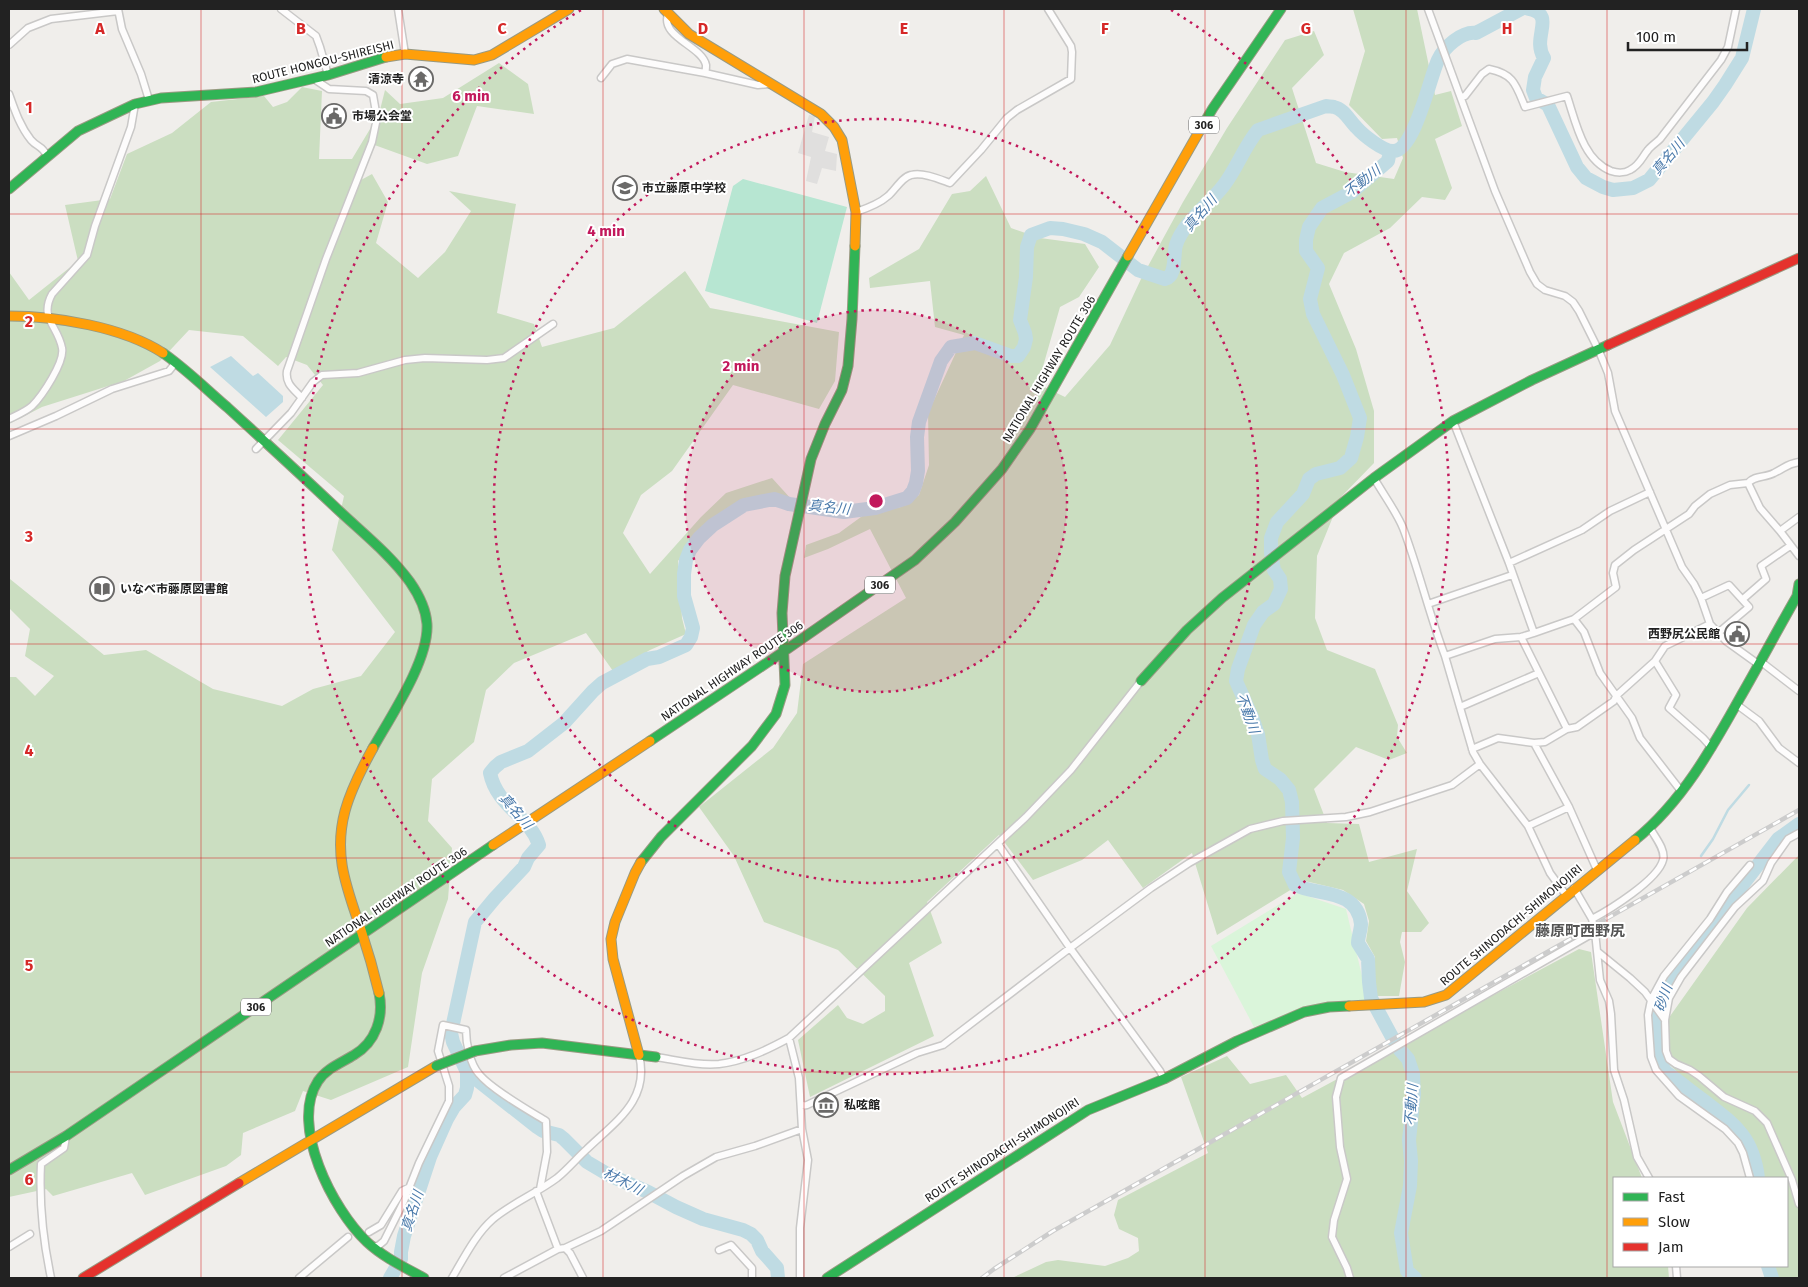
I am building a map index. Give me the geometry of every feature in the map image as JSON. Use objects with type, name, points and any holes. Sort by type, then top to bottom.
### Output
[{"type":"main road","name":"ROUTE HONGOU-SHIREISHI","points":[[9,189],[78,131],[135,104],[149,100],[256,92],[314,79],[384,57],[405,54],[474,60],[492,55],[568,9]]},
{"type":"main road","name":"NATIONAL HIGHWAY ROUTE 306","points":[[9,1170],[66,1136],[501,840],[783,652],[916,560],[955,522],[996,476],[1030,429],[1213,108],[1282,9]]},
{"type":"main road","points":[[639,1055],[612,958],[611,939],[615,922],[635,873],[642,861],[661,837],[752,746],[776,714],[783,694],[785,685],[782,613],[785,576],[801,497],[811,459],[825,424],[842,390],[848,366],[852,319],[856,212],[842,140],[834,127],[821,114],[689,34],[666,11]]},
{"type":"main road","points":[[1141,681],[1157,661],[1187,630],[1222,598],[1374,478],[1453,421],[1524,384],[1799,258]]},
{"type":"main road","points":[[9,316],[102,327],[126,334],[162,351],[264,440],[389,559],[414,585],[424,608],[427,630],[413,675],[357,778],[347,801],[342,823],[340,852],[342,874],[381,996],[380,1020],[374,1035],[360,1053],[327,1072],[318,1082],[307,1108],[310,1140],[336,1205],[370,1246],[424,1278]]},
{"type":"main road","name":"ROUTE SHINODACHI-SHIMONOJIRI","points":[[827,1278],[1088,1110],[1164,1079],[1237,1041],[1304,1012],[1329,1007],[1424,1002],[1436,1000],[1446,995],[1574,888],[1650,828],[1695,774],[1712,748],[1797,596],[1799,584]]},
{"type":"main road","points":[[83,1278],[436,1066],[475,1051],[511,1045],[542,1043],[656,1057]]},
{"type":"street","points":[[281,9],[316,36],[328,75]]},
{"type":"street","points":[[398,9],[405,54]]},
{"type":"street","points":[[856,212],[886,198],[905,178],[911,175],[928,176],[950,183],[981,150],[1007,118],[1017,110],[1071,79],[1071,46],[1048,9]]},
{"type":"street","points":[[1428,9],[1495,190],[1530,272],[1537,284],[1545,290],[1565,296],[1573,302],[1608,373],[1615,411],[1682,567],[1701,598],[1710,624],[1740,652],[1759,662],[1799,691]]},
{"type":"street","points":[[1461,97],[1465,96],[1482,74],[1489,69],[1501,72],[1511,78],[1517,86],[1525,107],[1567,96],[1579,133],[1591,156],[1602,167],[1616,173],[1629,171],[1641,162],[1648,150],[1660,139],[1721,60],[1728,47],[1736,9]]},
{"type":"street","points":[[9,45],[28,28],[51,19],[118,10],[122,30],[141,74],[149,100]]},
{"type":"street","points":[[666,11],[668,28],[701,58],[706,65],[706,74]]},
{"type":"street","points":[[601,78],[612,64],[627,59],[758,85],[770,84]]},
{"type":"street","points":[[302,398],[288,384],[286,380],[287,371],[326,259],[372,142],[377,118],[373,95],[366,91],[329,89],[314,79]]},
{"type":"street","points":[[9,94],[20,125],[33,142],[44,149],[47,156]]},
{"type":"street","points":[[9,419],[24,412],[38,399],[62,356],[62,348],[46,311],[52,294],[87,255],[95,226],[131,126],[135,104]]},
{"type":"street","points":[[256,449],[291,412],[322,374],[358,373],[405,360],[425,358],[487,360],[504,358],[553,324]]},
{"type":"street","points":[[9,436],[112,389],[169,371],[176,362]]},
{"type":"street","points":[[1453,421],[1509,563],[1534,633]]},
{"type":"street","points":[[1445,656],[1495,639],[1521,637],[1574,619],[1616,587],[1613,573],[1616,565],[1634,550],[1689,514],[1710,494],[1730,485],[1748,483],[1752,478],[1772,474],[1788,464],[1799,462]]},
{"type":"street","points":[[1374,478],[1402,526],[1445,656],[1472,749],[1480,764],[1528,826],[1550,873],[1566,895]]},
{"type":"street","points":[[1748,483],[1760,508],[1799,556]]},
{"type":"street","points":[[1509,563],[1582,530],[1610,512],[1650,492]]},
{"type":"street","points":[[1780,531],[1799,517]]},
{"type":"street","points":[[1743,599],[1766,579],[1761,566],[1790,546]]},
{"type":"street","points":[[1428,604],[1512,575]]},
{"type":"street","points":[[1701,598],[1729,585],[1750,607],[1718,633]]},
{"type":"street","points":[[1574,619],[1584,632],[1600,673],[1632,718],[1640,738],[1681,791]]},
{"type":"street","points":[[1472,749],[1498,738],[1534,744],[1545,742],[1566,729],[1577,727],[1614,701],[1616,696],[1655,661],[1665,646],[1710,624]]},
{"type":"street","points":[[1521,637],[1566,729]]},
{"type":"street","points":[[1655,661],[1676,695],[1669,708],[1704,738],[1712,748]]},
{"type":"street","points":[[1460,707],[1539,673]]},
{"type":"street","points":[[656,1057],[695,1063],[719,1064],[747,1058],[768,1050],[789,1038],[998,844],[1071,770],[1141,681]]},
{"type":"street","points":[[1736,704],[1759,721],[1778,748],[1799,763]]},
{"type":"street","points":[[1534,744],[1569,806],[1597,870]]},
{"type":"street","points":[[801,1106],[807,1105],[917,1053],[943,1045],[1151,888],[1223,843],[1250,829],[1288,821],[1346,817],[1400,803],[1452,785],[1480,764]]},
{"type":"street","points":[[1528,826],[1569,806]]},
{"type":"street","points":[[1592,919],[1611,909],[1641,886],[1660,866],[1664,854],[1650,828]]},
{"type":"street","points":[[1799,833],[1788,839],[1771,863],[1763,881],[1735,907],[1681,977],[1669,998],[1666,1020],[1666,1051],[1669,1059],[1699,1076],[1724,1097],[1755,1111],[1767,1123],[1792,1180],[1799,1204]]},
{"type":"street","points":[[998,844],[1164,1079]]},
{"type":"street","points":[[1750,866],[1727,892],[1710,919],[1664,976],[1648,1015],[1651,1057],[1656,1070],[1679,1096],[1725,1129],[1743,1153],[1750,1177]]},
{"type":"street","points":[[1574,888],[1592,919],[1598,952],[1600,980],[1609,1001],[1614,1070],[1627,1114],[1634,1147],[1640,1165],[1648,1177]]},
{"type":"street","points":[[1350,1278],[1332,1237],[1334,1220],[1347,1179],[1340,1147],[1336,1097],[1341,1078],[1595,932]]},
{"type":"street","points":[[1598,952],[1630,978],[1666,1020]]},
{"type":"street","points":[[370,1246],[378,1246],[384,1241],[449,1101],[449,1086],[438,1051],[443,1025],[447,1025],[466,1030],[466,1039],[478,1074],[491,1085],[546,1121],[547,1152],[538,1190],[558,1249]]},
{"type":"street","points":[[789,1038],[799,1078],[802,1129],[808,1160],[800,1228],[800,1278]]},
{"type":"street","points":[[452,1278],[478,1234],[494,1218],[558,1177],[622,1116],[635,1101],[641,1084],[642,1068],[639,1055]]},
{"type":"street","points":[[506,1278],[558,1249],[566,1248],[601,1231],[658,1192],[716,1157],[755,1146],[802,1129]]},
{"type":"street","points":[[51,1278],[42,1232],[41,1164],[64,1148],[66,1136]]},
{"type":"street","points":[[369,1232],[381,1225],[402,1190],[410,1187]]},
{"type":"street","points":[[9,1248],[30,1234]]},
{"type":"street","points":[[300,1278],[348,1237]]},
{"type":"street","points":[[719,1250],[731,1245],[752,1268],[752,1278]]},
{"type":"street","points":[[566,1248],[583,1278]]},
{"type":"green space","points":[[1353,9],[1417,9],[1435,95],[1451,91],[1462,126],[1435,139],[1452,188],[1445,200],[1422,197],[1390,228],[1344,253],[1329,284],[1356,349],[1374,411],[1374,463],[1341,497],[1317,556],[1315,618],[1327,650],[1375,669],[1398,725],[1397,737],[1407,753],[1389,760],[1356,747],[1314,789],[1327,823],[1359,824],[1369,862],[1417,849],[1407,891],[1429,923],[1421,932],[1402,932],[1400,942],[1405,962],[1399,996],[1377,996],[1373,981],[1375,957],[1366,941],[1369,921],[1364,904],[1343,890],[1305,881],[1217,935],[1192,853],[1143,888],[1108,840],[1082,860],[1033,880],[999,835],[927,902],[942,943],[909,963],[934,1036],[810,1097],[798,1040],[838,1005],[847,1018],[863,1024],[885,1011],[885,996],[838,950],[764,922],[734,856],[699,807],[773,748],[797,713],[803,664],[906,598],[870,529],[804,558],[806,545],[839,533],[865,514],[901,507],[919,495],[929,465],[928,413],[964,335],[935,327],[930,281],[870,288],[869,278],[919,249],[952,194],[970,191],[986,176],[1011,228],[1040,238],[1085,244],[1099,267],[1079,297],[1060,307],[1038,384],[1065,397],[1110,345],[1141,279],[1183,202],[1227,128],[1285,40],[1314,31],[1324,55],[1292,88],[1316,163],[1345,172],[1394,179],[1403,158],[1397,138],[1382,139],[1349,105],[1365,51]]},
{"type":"green space","points":[[499,63],[528,84],[534,114],[477,106],[458,156],[427,164],[369,143],[350,186],[372,174],[388,202],[376,243],[418,278],[445,252],[471,211],[449,191],[516,204],[497,313],[534,324],[542,347],[614,328],[685,271],[710,308],[839,332],[835,381],[819,409],[733,385],[672,471],[641,495],[623,533],[650,574],[701,517],[726,493],[772,478],[792,500],[755,500],[739,505],[713,521],[678,561],[682,618],[686,634],[650,650],[613,671],[586,633],[514,663],[486,690],[474,742],[432,779],[428,821],[452,848],[448,899],[422,973],[408,1067],[331,1100],[303,1091],[295,1111],[243,1133],[241,1155],[226,1166],[145,1195],[132,1173],[53,1196],[46,1189],[9,1197],[9,677],[16,677],[35,696],[54,676],[25,656],[30,629],[9,608],[10,579],[104,655],[146,650],[213,689],[282,706],[313,689],[361,676],[395,632],[332,550],[344,496],[278,440],[323,385],[307,365],[286,357],[278,366],[243,336],[189,330],[160,361],[124,381],[42,407],[9,424],[9,272],[29,300],[78,261],[65,205],[110,199],[127,154],[172,133],[211,102],[264,96],[273,107],[287,102],[302,87],[322,91],[319,159],[352,159],[379,114],[385,90],[400,104],[443,98]]},
{"type":"green space","points":[[743,179],[847,207],[817,323],[705,291],[733,186]]},
{"type":"green space","points":[[1799,855],[1799,1278],[1769,1278],[1767,1267],[1788,1267],[1788,1177],[1754,1177],[1750,1152],[1725,1120],[1668,1063],[1668,1019],[1747,908]]},
{"type":"green space","points":[[1298,893],[1346,909],[1368,1001],[1304,1008],[1254,1027],[1211,946]]},
{"type":"green space","points":[[1579,949],[1591,952],[1613,1102],[1642,1177],[1613,1177],[1613,1267],[1668,1267],[1669,1278],[1012,1278],[1046,1262],[1058,1260],[1105,1266],[1128,1258],[1139,1251],[1138,1238],[1119,1229],[1114,1215],[1118,1200],[1208,1153],[1181,1077],[1227,1056],[1250,1084],[1286,1075],[1302,1098]]},
{"type":"shaded area","points":[[809,115],[815,116],[812,132],[829,137],[825,151],[837,154],[836,171],[822,168],[817,184],[806,181],[811,157],[798,153]]},
{"type":"water","points":[[231,356],[253,376],[258,373],[283,396],[283,402],[266,417],[210,367]]},
{"type":"waterway","name":"真名川","points":[[390,1278],[401,1259],[404,1236],[430,1157],[447,1119],[454,1107],[465,1095],[467,1088],[467,1072],[453,1042],[451,1033],[475,922],[524,867],[528,858],[539,845],[529,826],[499,795],[490,773],[501,762],[528,751],[564,723],[602,683],[647,659],[659,657],[686,645],[691,637],[693,628],[684,596],[684,574],[690,550],[699,538],[713,525],[744,505],[774,499],[789,504],[844,512],[875,508],[907,498],[913,491],[918,471],[917,437],[919,422],[941,361],[951,347],[975,343],[1011,356],[1018,356],[1024,347],[1026,339],[1020,320],[1026,277],[1027,247],[1031,235],[1050,228],[1084,234],[1102,242],[1138,270],[1165,279],[1169,277],[1173,270],[1176,245],[1180,236],[1224,185],[1258,130],[1326,106],[1333,107],[1344,112],[1359,130],[1374,142],[1385,149],[1394,151],[1402,147],[1409,138],[1421,111],[1438,60],[1445,50],[1459,37],[1476,33],[1521,9]]},
{"type":"waterway","name":"真名川","points":[[1529,9],[1537,12],[1543,22],[1540,42],[1544,58],[1535,77],[1533,90],[1536,98],[1548,105],[1577,167],[1586,178],[1613,190],[1633,188],[1649,180],[1713,102],[1742,58],[1754,9]]},
{"type":"waterway","name":"不動川","points":[[1390,151],[1388,161],[1352,192],[1322,208],[1309,227],[1306,251],[1318,268],[1310,299],[1313,314],[1343,375],[1360,418],[1357,437],[1351,458],[1340,468],[1316,474],[1309,479],[1303,494],[1277,522],[1271,538],[1271,553],[1274,570],[1280,579],[1281,589],[1274,604],[1263,612],[1254,625],[1238,669],[1236,681],[1258,734],[1265,769],[1280,779],[1289,790],[1292,802],[1293,838],[1289,872],[1295,885],[1335,895],[1352,904],[1358,912],[1361,924],[1358,943],[1368,959],[1371,998],[1392,1037],[1408,1059],[1413,1074],[1414,1094],[1409,1140],[1411,1161],[1410,1186],[1401,1233],[1407,1271],[1415,1278]]},
{"type":"waterway","points":[[1701,856],[1713,839],[1728,810],[1749,785]]},
{"type":"waterway","name":"砂川","points":[[1758,1177],[1752,1151],[1740,1132],[1724,1116],[1666,1072],[1657,1049],[1658,1012],[1662,994],[1669,980],[1778,839],[1799,824]]},
{"type":"waterway","name":"材木川","points":[[467,1072],[537,1127],[543,1131],[559,1135],[587,1162],[609,1175],[703,1219],[751,1234],[757,1240],[762,1251],[777,1268],[778,1278]]},
{"type":"waterway","name":"砂川","points":[[1768,1267],[1772,1278]]},
{"type":"railway","points":[[982,1278],[1053,1231],[1799,810]]},
{"type":"traffic: fast","points":[[1204,123],[1281,9]]},
{"type":"traffic: fast","points":[[9,189],[78,131],[135,104],[161,98],[256,92],[328,75],[386,57]]},
{"type":"traffic: fast","points":[[641,862],[661,837],[752,746],[776,714],[785,685],[782,613],[785,576],[811,459],[825,424],[842,390],[848,366],[855,246]]},
{"type":"traffic: fast","points":[[650,741],[783,652],[915,560],[955,522],[1002,469],[1030,429],[1128,256]]},
{"type":"traffic: fast","points":[[1141,681],[1187,630],[1222,598],[1374,478],[1453,421],[1532,380],[1608,345]]},
{"type":"traffic: fast","points":[[163,353],[188,372],[227,407],[393,561],[419,597],[424,608],[427,624],[422,654],[408,687],[373,748]]},
{"type":"traffic: fast","points":[[1635,840],[1667,809],[1695,773],[1730,716],[1797,596],[1799,584]]},
{"type":"traffic: fast","points":[[9,1170],[66,1136],[493,845]]},
{"type":"traffic: fast","points":[[379,993],[379,1020],[373,1036],[362,1050],[330,1069],[318,1081],[310,1099],[309,1120],[312,1143],[329,1189],[354,1228],[380,1252],[424,1278]]},
{"type":"traffic: fast","points":[[827,1278],[1088,1110],[1164,1079],[1237,1041],[1304,1012],[1329,1007],[1349,1006]]},
{"type":"traffic: fast","points":[[475,1051],[511,1045],[542,1043],[656,1057]]},
{"type":"traffic: fast","points":[[436,1066],[475,1051]]},
{"type":"traffic: slow","points":[[386,57],[405,54],[474,60],[492,55],[569,9]]},
{"type":"traffic: slow","points":[[664,9],[689,34],[821,114],[834,127],[842,140],[856,212],[855,246]]},
{"type":"traffic: slow","points":[[1128,256],[1204,123]]},
{"type":"traffic: slow","points":[[9,316],[47,318],[89,325],[129,336],[163,353]]},
{"type":"traffic: slow","points":[[493,845],[650,741]]},
{"type":"traffic: slow","points":[[373,748],[347,803],[340,843],[343,872],[379,993]]},
{"type":"traffic: slow","points":[[1349,1006],[1424,1002],[1446,995],[1635,840]]},
{"type":"traffic: slow","points":[[639,1055],[613,959],[611,939],[615,922],[641,862]]},
{"type":"traffic: slow","points":[[239,1183],[436,1066]]},
{"type":"traffic: jam","points":[[1608,345],[1799,258]]},
{"type":"traffic: jam","points":[[83,1278],[239,1183]]},
{"type":"place","name":"清涼寺","points":[[421,79]]},
{"type":"place","name":"市場公会堂","points":[[334,116]]},
{"type":"place","name":"市立藤原中学校","points":[[625,188]]},
{"type":"place","name":"いなべ市藤原図書館","points":[[102,589]]},
{"type":"place","name":"西野尻公民館","points":[[1737,634]]},
{"type":"place","name":"私呟館","points":[[826,1105]]},
{"type":"district","name":"藤原町西野尻","points":[[1580,931]]}]
